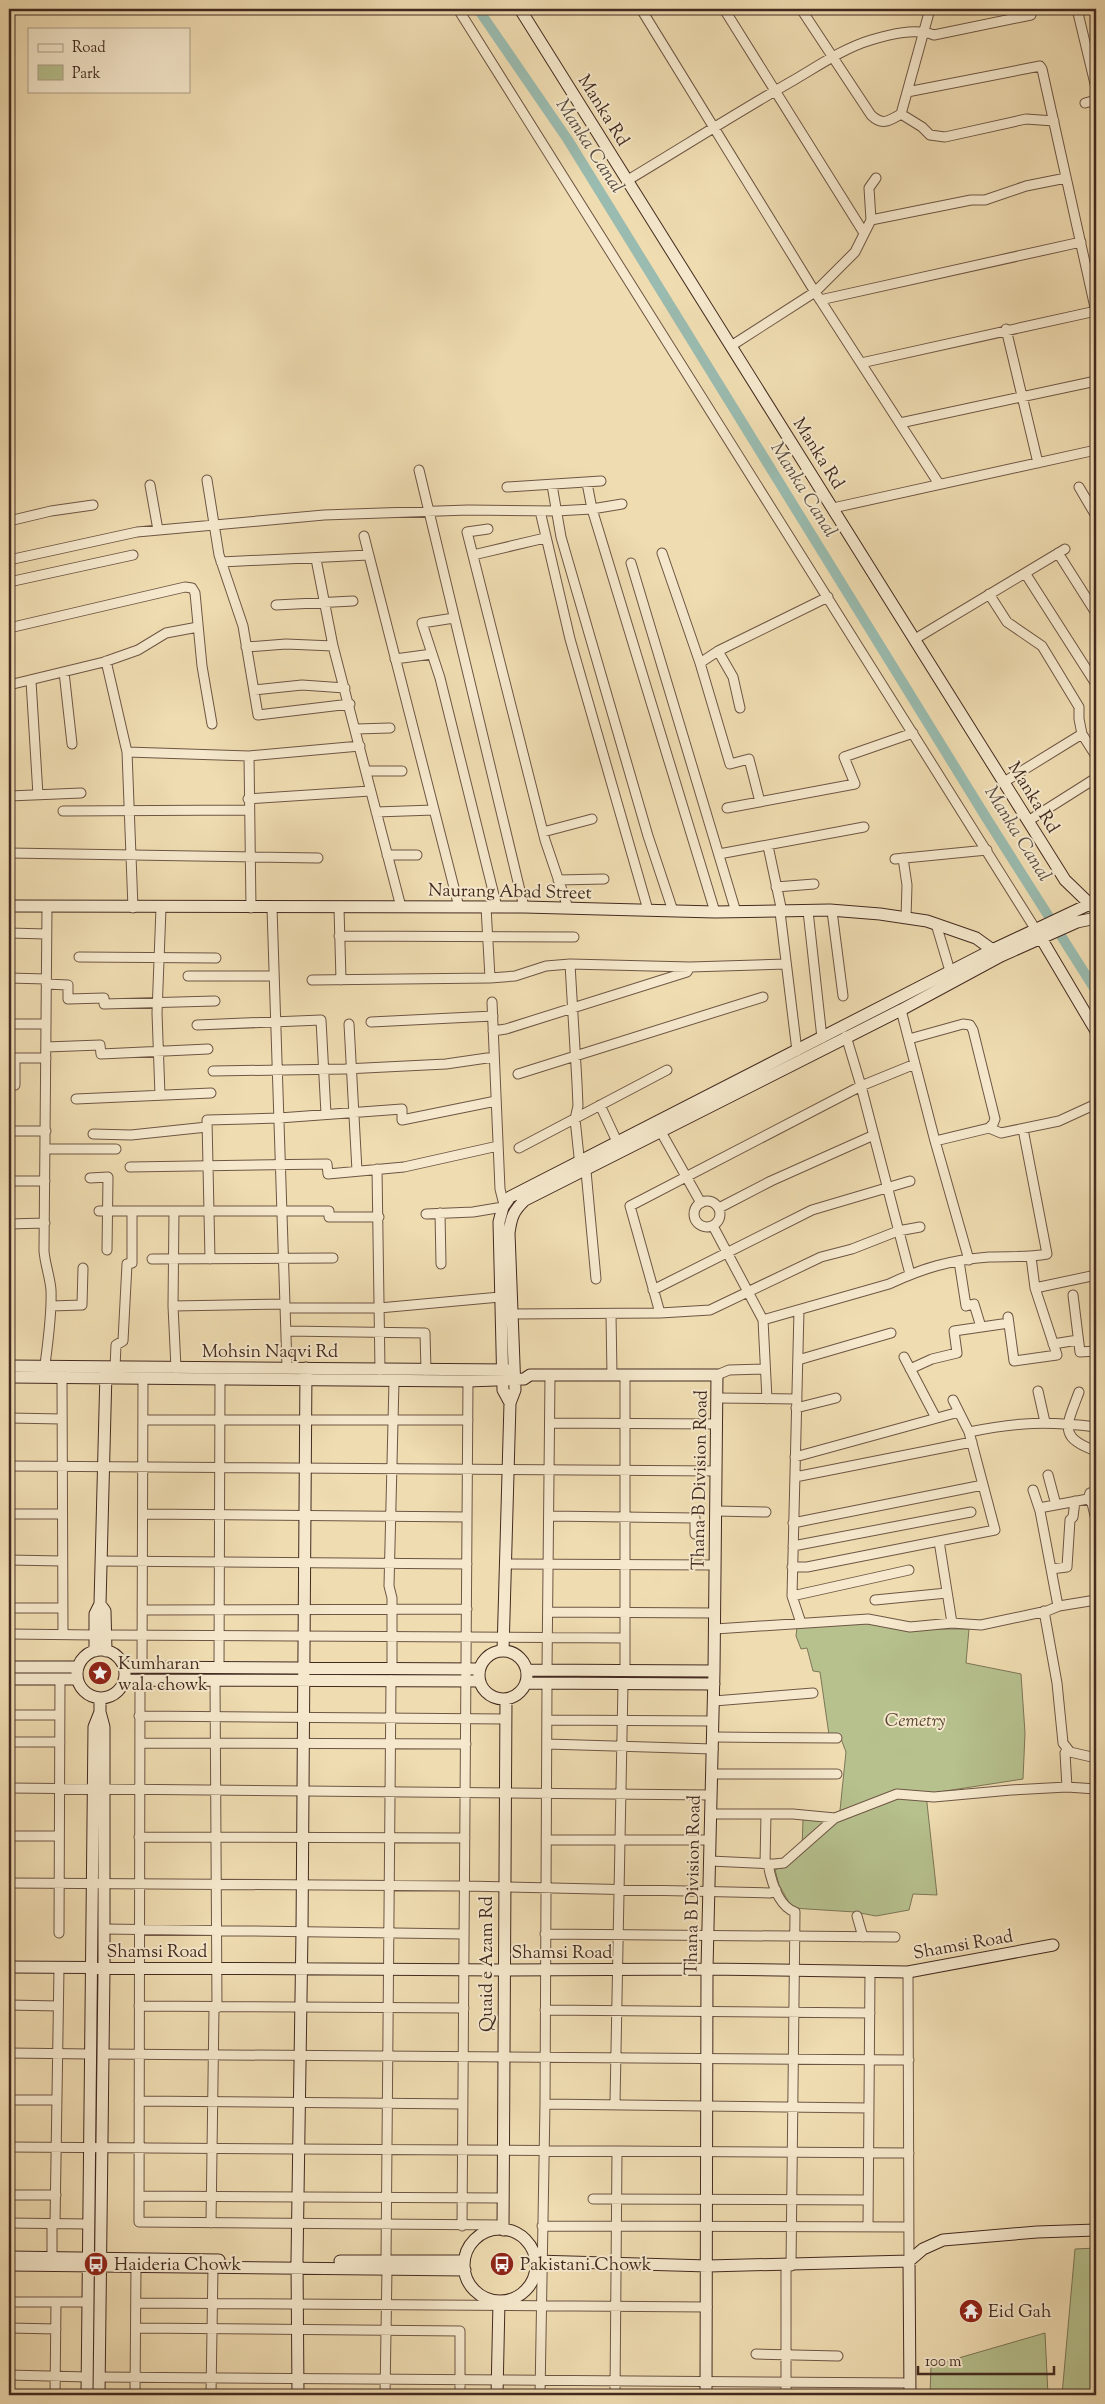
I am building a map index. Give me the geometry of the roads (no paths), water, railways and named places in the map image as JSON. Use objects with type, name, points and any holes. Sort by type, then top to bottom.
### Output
[{"type":"street","points":[[458,9],[986,850],[1043,932],[1096,1031]]},
{"type":"street","name":"Manka Rd","points":[[520,9],[1065,880],[1094,905]]},
{"type":"street","points":[[641,9],[818,296],[939,484]]},
{"type":"street","points":[[724,9],[864,233]]},
{"type":"street","points":[[802,9],[832,58],[871,115],[878,122],[887,122],[901,114],[930,9]]},
{"type":"street","points":[[1077,9],[1096,88]]},
{"type":"street","points":[[628,180],[832,58],[870,40],[924,31],[934,34],[1030,15]]},
{"type":"street","points":[[861,363],[1096,311],[1040,66],[906,92]]},
{"type":"street","points":[[1085,102],[1096,100]]},
{"type":"street","points":[[901,114],[922,127],[930,135],[945,137],[1026,119],[1054,121]]},
{"type":"street","points":[[818,296],[854,252],[871,220],[869,188],[876,178]]},
{"type":"street","points":[[871,220],[971,200],[985,200],[1026,186],[1066,178]]},
{"type":"street","points":[[732,346],[818,296],[1081,242]]},
{"type":"street","points":[[1006,330],[1038,463]]},
{"type":"street","points":[[900,423],[1096,381]]},
{"type":"street","points":[[833,508],[1096,450]]},
{"type":"street","points":[[419,470],[524,907]]},
{"type":"street","points":[[207,480],[221,562],[243,626],[258,715],[350,704]]},
{"type":"street","points":[[507,487],[601,482]]},
{"type":"street","points":[[587,483],[592,509],[715,912]]},
{"type":"street","points":[[150,485],[158,530]]},
{"type":"street","points":[[552,485],[566,552],[648,836],[673,911]]},
{"type":"street","points":[[1079,487],[1096,516]]},
{"type":"street","points":[[9,560],[137,532],[158,530],[324,515],[429,513],[468,510],[556,511],[592,509],[622,504]]},
{"type":"street","points":[[9,521],[51,510],[93,505]]},
{"type":"street","points":[[540,511],[570,639],[648,910]]},
{"type":"street","points":[[488,529],[467,532],[543,832],[568,908]]},
{"type":"street","points":[[364,536],[459,907]]},
{"type":"street","points":[[473,555],[545,538]]},
{"type":"street","points":[[915,639],[1062,551],[1096,614]]},
{"type":"street","points":[[662,553],[700,663],[730,764],[749,759],[760,802]]},
{"type":"street","points":[[9,582],[132,555]]},
{"type":"street","points":[[221,562],[369,555]]},
{"type":"street","points":[[316,559],[334,646],[401,907]]},
{"type":"street","points":[[631,563],[736,912]]},
{"type":"street","points":[[1025,573],[1095,678]]},
{"type":"street","points":[[9,628],[185,587],[192,588],[195,592],[202,666],[212,724]]},
{"type":"street","points":[[989,594],[1008,622],[1042,646],[1079,706],[1082,734],[1096,756]]},
{"type":"street","points":[[700,663],[718,651],[828,597]]},
{"type":"street","points":[[276,605],[353,601]]},
{"type":"street","points":[[454,618],[422,624],[432,654],[491,907],[488,936],[490,978]]},
{"type":"street","points":[[9,685],[106,661],[138,650],[166,633],[198,627]]},
{"type":"street","points":[[246,647],[286,644],[334,646]]},
{"type":"street","points":[[718,651],[733,677],[740,708]]},
{"type":"street","points":[[395,659],[432,654]]},
{"type":"street","points":[[106,661],[127,752],[131,809],[133,908]]},
{"type":"street","points":[[64,672],[72,744]]},
{"type":"street","points":[[31,680],[38,795]]},
{"type":"street","points":[[254,690],[302,685],[345,688]]},
{"type":"street","points":[[356,729],[390,728]]},
{"type":"street","points":[[728,808],[856,784],[844,757],[914,733]]},
{"type":"street","points":[[1004,782],[1082,734]]},
{"type":"street","points":[[127,752],[249,756],[360,746]]},
{"type":"street","points":[[249,756],[248,810],[251,908]]},
{"type":"street","points":[[366,771],[402,771]]},
{"type":"street","points":[[1028,821],[1096,778]]},
{"type":"street","points":[[248,799],[370,791]]},
{"type":"street","points":[[9,796],[81,793]]},
{"type":"street","points":[[63,810],[248,810]]},
{"type":"street","points":[[376,812],[434,810]]},
{"type":"street","points":[[543,832],[592,819]]},
{"type":"street","points":[[719,854],[864,827]]},
{"type":"street","points":[[768,846],[781,912],[797,1051]]},
{"type":"street","points":[[906,918],[907,885],[899,859],[986,850]]},
{"type":"street","points":[[9,853],[318,858]]},
{"type":"street","points":[[387,856],[417,856]]},
{"type":"street","points":[[558,880],[604,879]]},
{"type":"street","points":[[776,887],[814,884]]},
{"type":"street","points":[[502,1651],[510,1403],[515,1390],[509,1234],[512,1214],[525,1200],[584,1172],[620,1148],[797,1051],[950,971],[1043,932],[1094,905]]},
{"type":"street","name":"Naurang Abad Street","points":[[9,906],[46,908],[524,907],[715,912],[832,911],[906,918],[936,924],[976,938],[996,953]]},
{"type":"street","points":[[45,1365],[51,1306],[51,1287],[44,1251],[46,1181],[46,908]]},
{"type":"street","points":[[160,1095],[157,1003],[161,908]]},
{"type":"street","points":[[272,908],[287,1368]]},
{"type":"street","points":[[339,908],[341,980]]},
{"type":"street","points":[[808,911],[822,1038]]},
{"type":"street","points":[[832,911],[843,996]]},
{"type":"street","points":[[1075,916],[1096,918]]},
{"type":"street","points":[[936,924],[950,971]]},
{"type":"street","points":[[9,933],[46,934]]},
{"type":"street","points":[[339,936],[574,937]]},
{"type":"street","points":[[510,1403],[503,1390],[502,1375],[499,1222],[504,1206],[516,1192],[580,1161],[661,1132],[846,1036],[902,1010],[996,953]]},
{"type":"street","points":[[79,957],[216,958]]},
{"type":"street","points":[[312,980],[490,978],[515,976],[546,966],[570,964],[690,967],[786,964]]},
{"type":"street","points":[[570,964],[578,1106],[574,1119],[580,1161],[584,1172],[596,1279]]},
{"type":"street","points":[[493,1031],[506,1030],[662,982],[687,972],[690,967]]},
{"type":"street","points":[[188,976],[274,976]]},
{"type":"street","points":[[9,978],[68,985],[68,999],[104,998],[104,1004],[215,1001]]},
{"type":"street","points":[[518,1074],[763,997]]},
{"type":"street","points":[[492,1002],[500,1189],[504,1206]]},
{"type":"street","points":[[902,1010],[935,1141],[969,1260]]},
{"type":"street","points":[[371,1022],[493,1016]]},
{"type":"street","points":[[197,1025],[321,1020],[326,1114]]},
{"type":"street","points":[[9,1024],[46,1024]]},
{"type":"street","points":[[349,1024],[357,1172]]},
{"type":"street","points":[[909,1038],[963,1024],[970,1025],[973,1030],[995,1118],[993,1124],[989,1128],[935,1141]]},
{"type":"street","points":[[846,1036],[861,1086],[910,1274]]},
{"type":"street","points":[[46,1047],[100,1045],[101,1054],[208,1049]]},
{"type":"street","points":[[213,1071],[446,1064],[494,1057]]},
{"type":"street","points":[[9,1085],[15,1084],[15,1058],[46,1058]]},
{"type":"street","points":[[660,1313],[630,1206],[861,1086],[915,1064]]},
{"type":"street","points":[[519,1148],[666,1070]]},
{"type":"street","points":[[76,1099],[212,1093]]},
{"type":"street","points":[[210,1259],[207,1120],[279,1118],[402,1109],[402,1120],[496,1101]]},
{"type":"street","points":[[989,1128],[1001,1133],[1059,1121],[1096,1104]]},
{"type":"street","points":[[600,1105],[620,1148]]},
{"type":"street","points":[[93,1134],[131,1135],[207,1127]]},
{"type":"street","points":[[764,1320],[889,1284],[910,1274],[959,1261],[1046,1254],[1023,1128]]},
{"type":"street","points":[[9,1131],[46,1131]]},
{"type":"street","points":[[661,1132],[701,1203]]},
{"type":"street","points":[[719,1208],[771,1181],[874,1135]]},
{"type":"street","points":[[130,1167],[327,1164],[328,1174],[404,1167],[498,1146]]},
{"type":"street","points":[[46,1148],[116,1149]]},
{"type":"street","points":[[377,1170],[380,1370]]},
{"type":"street","points":[[90,1178],[108,1177],[103,1211],[107,1250]]},
{"type":"street","points":[[9,1181],[46,1181]]},
{"type":"street","points":[[653,1290],[812,1210],[910,1181]]},
{"type":"street","points":[[709,1201],[719,1208],[720,1216],[713,1226],[701,1226],[695,1221],[695,1208],[701,1203],[709,1201]]},
{"type":"street","points":[[426,1214],[504,1206]]},
{"type":"street","points":[[103,1211],[329,1211],[329,1217],[379,1217]]},
{"type":"street","points":[[101,1651],[101,1635],[95,1614],[100,1604],[109,1371],[116,1345],[123,1341],[127,1264],[132,1263],[132,1211]]},
{"type":"street","points":[[174,1211],[176,1368]]},
{"type":"street","points":[[440,1213],[441,1264]]},
{"type":"street","points":[[9,1224],[45,1224]]},
{"type":"street","points":[[713,1226],[764,1320],[767,1399]]},
{"type":"street","points":[[512,1314],[611,1314],[710,1310],[821,1257],[852,1249],[898,1231],[920,1226]]},
{"type":"street","points":[[910,1368],[932,1359],[957,1353],[954,1331],[1008,1320],[1014,1361],[1057,1355],[1035,1288],[1031,1256]]},
{"type":"street","points":[[152,1259],[333,1258]]},
{"type":"street","points":[[959,1261],[966,1306],[974,1304],[981,1327]]},
{"type":"street","points":[[51,1306],[82,1305],[83,1268]]},
{"type":"street","points":[[1035,1288],[1096,1275]]},
{"type":"street","points":[[1073,1295],[1080,1352],[1096,1351]]},
{"type":"street","points":[[174,1306],[380,1308],[500,1297]]},
{"type":"street","points":[[799,1310],[792,1596],[801,1623]]},
{"type":"street","points":[[611,1314],[612,1376]]},
{"type":"street","points":[[286,1331],[425,1333],[426,1370]]},
{"type":"street","points":[[798,1360],[891,1333]]},
{"type":"street","points":[[1053,1344],[1078,1340]]},
{"type":"street","points":[[904,1357],[936,1418]]},
{"type":"street","name":"Mohsin Naqvi Rd","points":[[9,1366],[45,1365],[109,1371],[143,1378],[220,1379],[380,1370],[426,1370],[502,1375],[514,1375],[523,1370],[530,1375],[550,1376],[717,1375]]},
{"type":"street","name":"Mohsin Naqvi Rd","points":[[9,1377],[62,1378],[109,1371],[176,1368],[287,1368],[306,1374],[394,1381],[468,1380],[502,1375]]},
{"type":"street","points":[[717,1375],[729,1370],[766,1369]]},
{"type":"street","points":[[298,2395],[297,2264],[304,1791],[306,1374]]},
{"type":"street","name":"Thana B Division Road","points":[[706,2395],[708,2266],[707,1969],[714,1701],[717,1375]]},
{"type":"street","points":[[547,1670],[550,1376]]},
{"type":"street","points":[[625,1376],[625,1670]]},
{"type":"street","points":[[62,1378],[62,1634]]},
{"type":"street","points":[[142,1667],[143,1378]]},
{"type":"street","points":[[219,1668],[220,1379]]},
{"type":"street","points":[[462,2226],[468,1380]]},
{"type":"street","points":[[385,2395],[392,1675],[390,1563],[394,1381]]},
{"type":"street","points":[[1038,1392],[1045,1422]]},
{"type":"street","points":[[1079,1392],[1067,1424],[1073,1441],[1096,1451]]},
{"type":"street","points":[[717,1398],[767,1399],[797,1404],[836,1398]]},
{"type":"street","points":[[792,1567],[807,1567],[995,1530],[970,1437],[953,1400]]},
{"type":"street","points":[[795,1457],[959,1412]]},
{"type":"street","points":[[9,1418],[62,1419]]},
{"type":"street","points":[[143,1420],[468,1420]]},
{"type":"street","points":[[795,1477],[970,1437],[1015,1423],[1045,1422],[1096,1427]]},
{"type":"street","points":[[550,1423],[716,1424]]},
{"type":"street","points":[[9,1466],[716,1471]]},
{"type":"street","points":[[1048,1475],[1056,1505]]},
{"type":"street","points":[[793,1523],[983,1485]]},
{"type":"street","points":[[1033,1490],[1058,1606]]},
{"type":"street","points":[[1088,1499],[1090,1493],[1096,1491]]},
{"type":"street","points":[[1038,1508],[1088,1499]]},
{"type":"street","points":[[1088,1499],[1092,1503],[1096,1520]]},
{"type":"street","points":[[1051,1569],[1067,1567],[1070,1520],[1073,1517],[1075,1501]]},
{"type":"street","points":[[716,1511],[766,1512]]},
{"type":"street","points":[[793,1546],[971,1512]]},
{"type":"street","points":[[9,1514],[62,1514]]},
{"type":"street","points":[[142,1514],[467,1517]]},
{"type":"street","points":[[549,1516],[695,1518],[695,1534]]},
{"type":"street","points":[[939,1541],[952,1623]]},
{"type":"street","points":[[9,1560],[62,1561]]},
{"type":"street","points":[[101,1561],[467,1564]]},
{"type":"street","points":[[505,1564],[715,1565]]},
{"type":"street","points":[[792,1596],[909,1570]]},
{"type":"street","points":[[875,1600],[947,1593]]},
{"type":"street","points":[[715,1629],[868,1619],[910,1627],[952,1623],[981,1625],[1044,1612],[1058,1606],[1096,1600]]},
{"type":"street","points":[[9,1608],[62,1608]]},
{"type":"street","points":[[142,1610],[467,1610]]},
{"type":"street","points":[[548,1612],[715,1613]]},
{"type":"street","points":[[1044,1612],[1058,1683],[1063,1743],[1070,1752],[1096,1758]]},
{"type":"street","points":[[9,1634],[625,1638]]},
{"type":"street","points":[[101,1651],[119,1659],[124,1667],[124,1680],[118,1691],[113,1695],[100,1698],[85,1693],[77,1679],[78,1667],[84,1657],[101,1651]]},
{"type":"street","points":[[502,1651],[517,1655],[527,1670],[526,1683],[522,1691],[506,1699],[491,1696],[485,1691],[479,1675],[488,1656],[502,1651]]},
{"type":"street","points":[[9,1667],[78,1667]]},
{"type":"street","points":[[124,1667],[219,1668],[305,1675]]},
{"type":"street","points":[[527,1670],[714,1672]]},
{"type":"street","points":[[124,1680],[215,1680],[305,1675],[479,1675]]},
{"type":"street","points":[[9,1679],[77,1679]]},
{"type":"street","points":[[59,1933],[60,1679]]},
{"type":"street","points":[[140,1680],[139,2222],[503,2228],[525,2240],[539,2261]]},
{"type":"street","points":[[211,2222],[214,2055],[218,1968],[215,1680]]},
{"type":"street","points":[[526,1683],[714,1684]]},
{"type":"street","points":[[540,2395],[542,2306],[539,2261],[542,2226],[545,2104],[544,1970],[547,1683]]},
{"type":"street","points":[[615,2104],[623,1683]]},
{"type":"street","points":[[714,1701],[813,1693]]},
{"type":"street","points":[[99,2395],[94,2263],[88,2224],[92,1884],[104,1727],[100,1712],[100,1698]]},
{"type":"street","name":"Quaid e Azam Rd","points":[[503,2228],[506,1699]]},
{"type":"street","points":[[9,1715],[60,1715]]},
{"type":"street","points":[[140,1716],[506,1718]]},
{"type":"street","points":[[547,1720],[713,1722]]},
{"type":"street","points":[[547,1744],[622,1746],[837,1738]]},
{"type":"street","points":[[9,1742],[60,1742]]},
{"type":"street","points":[[140,1743],[466,1744]]},
{"type":"street","points":[[1067,1749],[1065,1754],[1067,1787]]},
{"type":"street","points":[[712,1774],[837,1774]]},
{"type":"street","points":[[710,1861],[784,1863],[835,1818],[897,1794],[934,1797],[1067,1787],[1096,1789]]},
{"type":"street","points":[[9,1788],[712,1795]]},
{"type":"street","points":[[87,2395],[88,2302],[94,2263],[102,2147],[104,1884],[99,1788]]},
{"type":"street","points":[[711,1814],[766,1814],[835,1818]]},
{"type":"street","points":[[766,1814],[767,1864],[776,1890],[788,1910],[795,1912],[792,2227],[789,2266],[786,2395]]},
{"type":"street","points":[[9,1836],[59,1836]]},
{"type":"street","points":[[139,1837],[465,1838]]},
{"type":"street","points":[[546,1840],[710,1840]]},
{"type":"street","points":[[9,1884],[465,1886],[770,1892],[776,1890]]},
{"type":"street","points":[[857,1916],[863,1937]]},
{"type":"street","points":[[104,1929],[464,1934]]},
{"type":"street","points":[[545,1934],[895,1937]]},
{"type":"street","name":"Shamsi Road","points":[[9,1967],[104,1969],[707,1969],[908,1972],[1053,1945]]},
{"type":"street","points":[[52,2258],[52,2228],[55,2223],[56,2195],[59,1968]]},
{"type":"street","points":[[868,2227],[870,1972]]},
{"type":"street","points":[[908,1972],[910,2395]]},
{"type":"street","points":[[9,2006],[58,2006]]},
{"type":"street","points":[[139,2006],[216,2008],[464,2008]]},
{"type":"street","points":[[545,2010],[870,2013]]},
{"type":"street","points":[[9,2053],[90,2054]]},
{"type":"street","points":[[103,2054],[908,2060]]},
{"type":"street","points":[[9,2100],[57,2100]]},
{"type":"street","points":[[138,2101],[463,2104]]},
{"type":"street","points":[[545,2104],[869,2108]]},
{"type":"street","points":[[9,2146],[909,2153]]},
{"type":"street","points":[[616,2395],[617,2151]]},
{"type":"street","points":[[9,2195],[56,2195]]},
{"type":"street","points":[[139,2196],[503,2198]]},
{"type":"street","points":[[593,2199],[868,2200]]},
{"type":"street","points":[[9,2223],[88,2224]]},
{"type":"street","points":[[542,2226],[909,2227]]},
{"type":"street","points":[[503,2228],[481,2235],[472,2243],[464,2265],[470,2286],[479,2294],[499,2304],[523,2293],[531,2284],[539,2261]]},
{"type":"street","points":[[539,2261],[708,2266],[789,2266],[909,2261],[923,2249],[943,2240],[1037,2232],[1096,2230]]},
{"type":"street","points":[[9,2257],[52,2258],[136,2267],[297,2264]]},
{"type":"street","points":[[9,2265],[94,2263],[464,2265]]},
{"type":"street","points":[[135,2395],[136,2267]]},
{"type":"street","points":[[211,2395],[213,2267]]},
{"type":"street","points":[[9,2302],[88,2302]]},
{"type":"street","points":[[55,2395],[56,2302]]},
{"type":"street","points":[[136,2303],[499,2304],[707,2307]]},
{"type":"street","points":[[497,2395],[499,2304]]},
{"type":"street","points":[[9,2328],[56,2329]]},
{"type":"street","points":[[136,2328],[460,2331],[460,2395]]},
{"type":"street","points":[[756,2354],[838,2356]]},
{"type":"street","points":[[9,2376],[87,2377]]},
{"type":"street","points":[[99,2377],[498,2378],[910,2383]]},
{"type":"waterway","name":"Manka Canal","points":[[478,9],[568,140],[987,819],[1096,991]]},
{"type":"place","name":"Kumharan wala chowk","points":[[100,1673]]},
{"type":"place","name":"Haideria Chowk","points":[[96,2264]]},
{"type":"place","name":"Pakistani Chowk","points":[[502,2264]]},
{"type":"place","name":"Eid Gah","points":[[971,2311]]},
{"type":"park label","name":"Cemetry","points":[[915,1720]]}]
